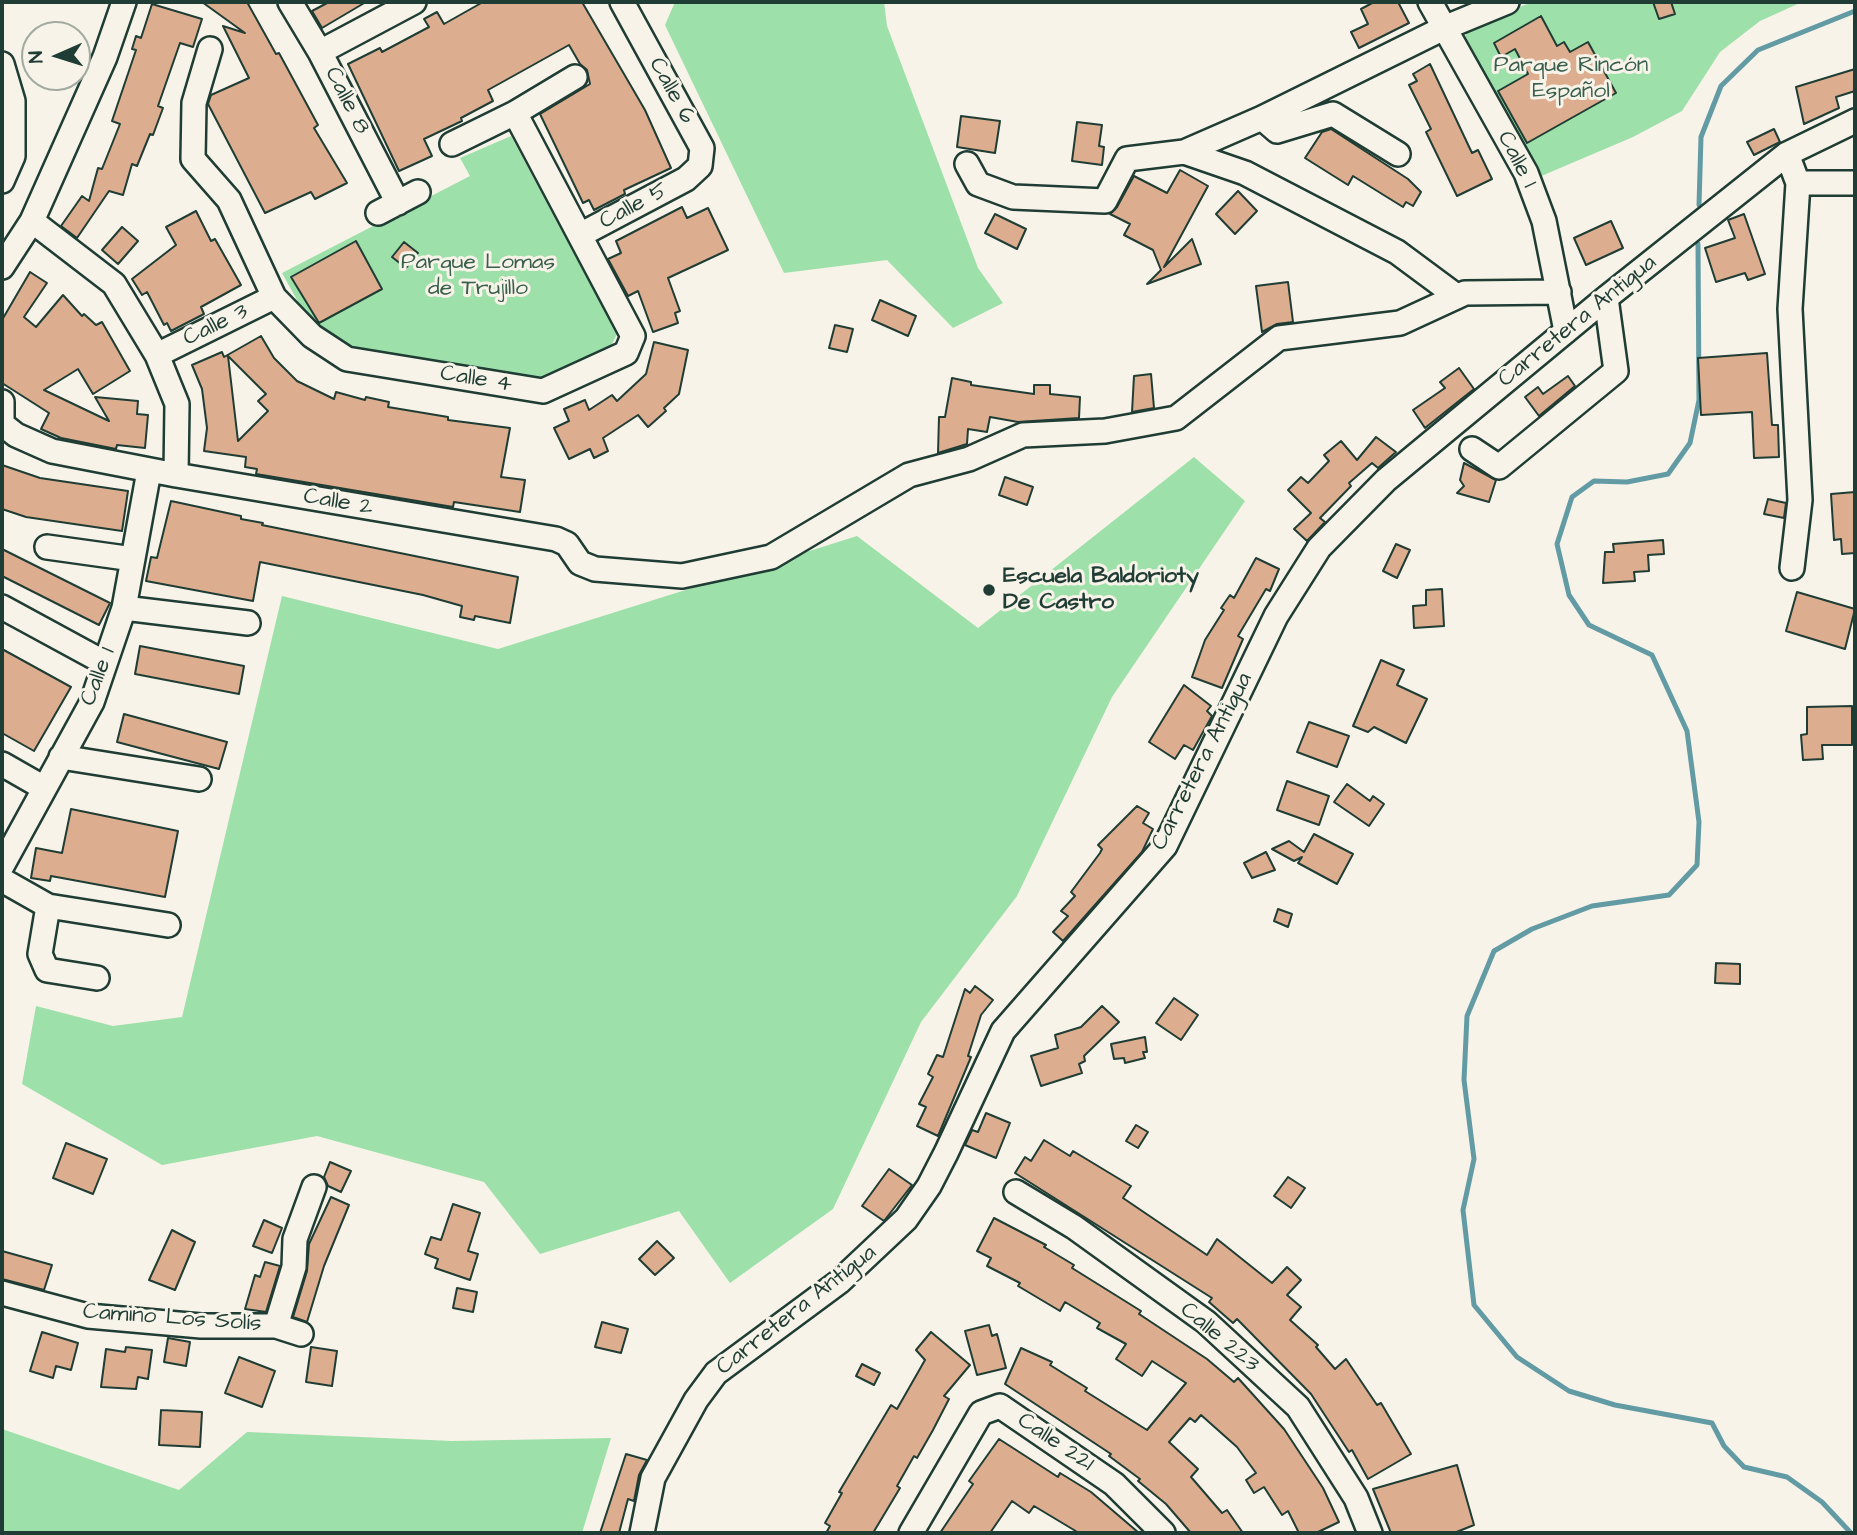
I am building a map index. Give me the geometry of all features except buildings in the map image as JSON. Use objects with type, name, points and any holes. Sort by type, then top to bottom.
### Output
[{"type":"street","points":[[2,267],[32,221],[105,57],[124,2]]},
{"type":"street","name":"Calle 8","points":[[290,2],[320,52],[398,203]]},
{"type":"street","points":[[320,52],[414,2]]},
{"type":"street","name":"Calle 6","points":[[622,2],[702,148],[701,166],[686,179]]},
{"type":"street","name":"Calle 1","points":[[1430,2],[1526,173],[1544,221],[1566,331]]},
{"type":"street","points":[[967,164],[978,184],[1013,197],[1105,201],[1127,159],[1184,152],[1262,118],[1444,28],[1507,2]]},
{"type":"street","name":"Calle 4","points":[[210,49],[194,103],[194,159],[229,200],[274,297],[312,336],[347,359],[543,391],[626,353],[633,336],[582,234],[515,113]]},
{"type":"street","points":[[2,64],[13,101],[13,156],[2,181]]},
{"type":"street","points":[[452,144],[515,113],[575,77]]},
{"type":"street","points":[[1262,118],[1277,131],[1332,114],[1398,153]]},
{"type":"street","name":"Carretera Antigua","points":[[642,1533],[653,1478],[696,1399],[716,1373],[839,1282],[906,1219],[929,1186],[1003,1031],[1165,846],[1276,616],[1319,548],[1386,480],[1605,298],[1787,154],[1855,121]]},
{"type":"street","points":[[1184,152],[1245,173],[1327,215],[1396,252],[1455,295],[1559,292]]},
{"type":"street","points":[[1787,154],[1798,183],[1790,309],[1800,500],[1792,568]]},
{"type":"street","name":"Calle 5","points":[[582,234],[686,179]]},
{"type":"street","points":[[1798,183],[1855,183]]},
{"type":"street","points":[[32,221],[114,284],[157,355],[177,404],[176,475]]},
{"type":"street","name":"Calle 2","points":[[2,421],[16,435],[52,451],[149,471],[556,539],[567,544],[580,563],[595,569],[670,576],[771,557],[909,475],[969,459],[1023,435],[1105,431],[1176,418],[1279,338],[1400,323],[1455,295]]},
{"type":"street","name":"Calle 3","points":[[157,355],[274,297]]},
{"type":"street","points":[[1472,449],[1499,467],[1616,371],[1605,298]]},
{"type":"street","points":[[2,402],[2,421]]},
{"type":"street","name":"Calle 1","points":[[2,866],[92,702],[124,608],[149,471]]},
{"type":"street","points":[[47,547],[133,559]]},
{"type":"street","points":[[2,607],[105,663]]},
{"type":"street","points":[[124,608],[247,623]]},
{"type":"street","points":[[61,757],[199,779]]},
{"type":"street","points":[[2,764],[44,788]]},
{"type":"street","points":[[2,880],[48,906],[168,925]]},
{"type":"street","points":[[48,906],[40,954],[47,970],[97,978]]},
{"type":"street","points":[[276,1326],[293,1267],[295,1240],[314,1187]]},
{"type":"street","name":"Calle 223","points":[[1016,1192],[1074,1227],[1206,1322],[1298,1408],[1356,1498],[1370,1533]]},
{"type":"street","name":"Camino Los Solís","points":[[2,1293],[88,1316],[201,1326],[276,1326],[301,1334]]},
{"type":"street","name":"Calle 221","points":[[911,1533],[981,1413],[1000,1406],[1114,1484],[1163,1533]]},
{"type":"green space","points":[[675,2],[884,2],[887,26],[978,268],[1003,303],[953,328],[887,260],[784,273],[665,25]]},
{"type":"green space","name":"Parque Rincón Español","points":[[1532,2],[1802,2],[1760,21],[1720,52],[1682,111],[1633,137],[1539,177],[1464,40],[1468,28]]},
{"type":"green space","name":"Parque Lomas de Trujillo","points":[[511,136],[617,334],[610,348],[545,380],[357,352],[312,327],[282,273],[470,176],[460,158]]},
{"type":"green space","points":[[1194,457],[1245,501],[1112,697],[1017,896],[921,1022],[833,1209],[730,1283],[679,1211],[540,1254],[484,1182],[317,1136],[162,1165],[22,1084],[36,1006],[113,1026],[182,1017],[282,596],[498,649],[857,536],[978,628]]},
{"type":"green space","points":[[2,1429],[179,1490],[247,1432],[452,1441],[611,1438],[582,1533],[2,1533]]},
{"type":"waterway","points":[[1699,205],[1701,137],[1721,86],[1758,50],[1855,11]]},
{"type":"waterway","points":[[1698,244],[1699,400],[1690,443],[1668,474],[1627,482],[1594,481],[1572,497],[1557,544],[1569,595],[1589,625],[1652,655],[1687,731],[1699,822],[1697,865],[1669,895],[1592,906],[1532,929],[1494,951],[1467,1016],[1464,1080],[1474,1159],[1463,1210],[1474,1305],[1517,1357],[1569,1391],[1615,1405],[1712,1423],[1724,1446],[1744,1467],[1787,1477],[1822,1502],[1851,1533]]},
{"type":"place","name":"Escuela Baldorioty De Castro","points":[[989,590]]}]
